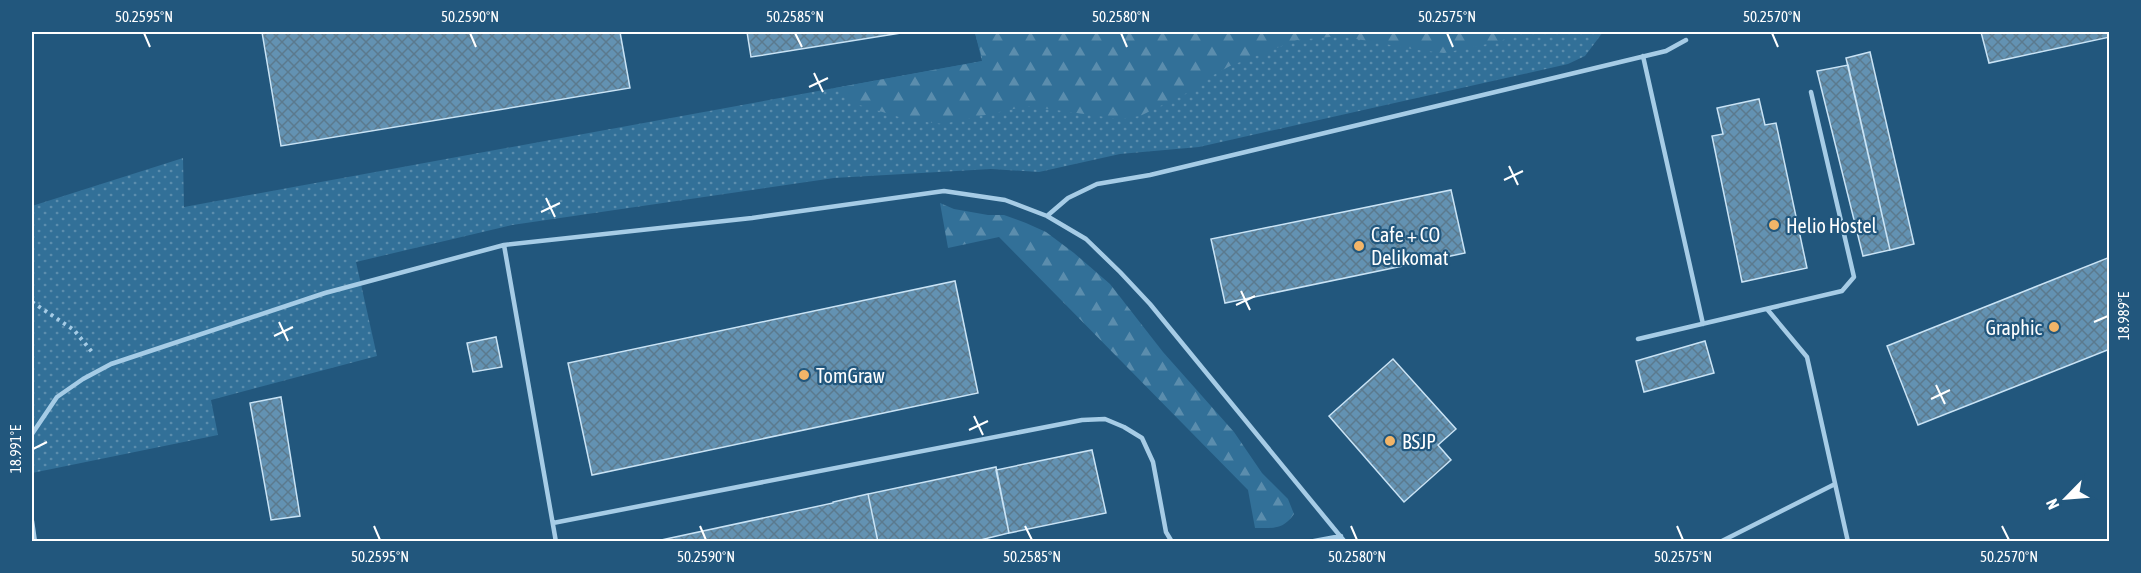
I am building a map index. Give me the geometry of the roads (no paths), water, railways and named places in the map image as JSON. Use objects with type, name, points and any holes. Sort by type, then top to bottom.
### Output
[{"type":"lane","points":[[1047,216],[1068,198],[1097,184],[1150,175],[1666,51],[1686,40]]},
{"type":"lane","points":[[1643,56],[1703,324]]},
{"type":"lane","points":[[1638,339],[1842,291],[1854,277],[1811,92]]},
{"type":"lane","points":[[32,434],[57,397],[83,379],[111,364],[325,293],[504,245],[752,218],[944,191],[1005,200],[1047,216],[1086,239],[1150,304],[1345,542]]},
{"type":"lane","points":[[504,245],[556,542]]},
{"type":"lane","points":[[1767,309],[1807,357],[1848,542]]},
{"type":"lane","points":[[553,523],[1082,420],[1105,419],[1142,438],[1153,462],[1166,532],[1172,542]]},
{"type":"lane","points":[[1720,542],[1835,484]]},
{"type":"lane","points":[[32,521],[35,542]]},
{"type":"lane","points":[[1309,542],[1341,536]]},
{"type":"place","name":"Helio Hostel","points":[[1774,225]]},
{"type":"place","name":"Cafe + CO Delikomat","points":[[1359,246]]},
{"type":"place","name":"Graphic","points":[[2054,327]]},
{"type":"place","name":"TomGraw","points":[[804,375]]},
{"type":"place","name":"BSJP","points":[[1390,441]]}]
